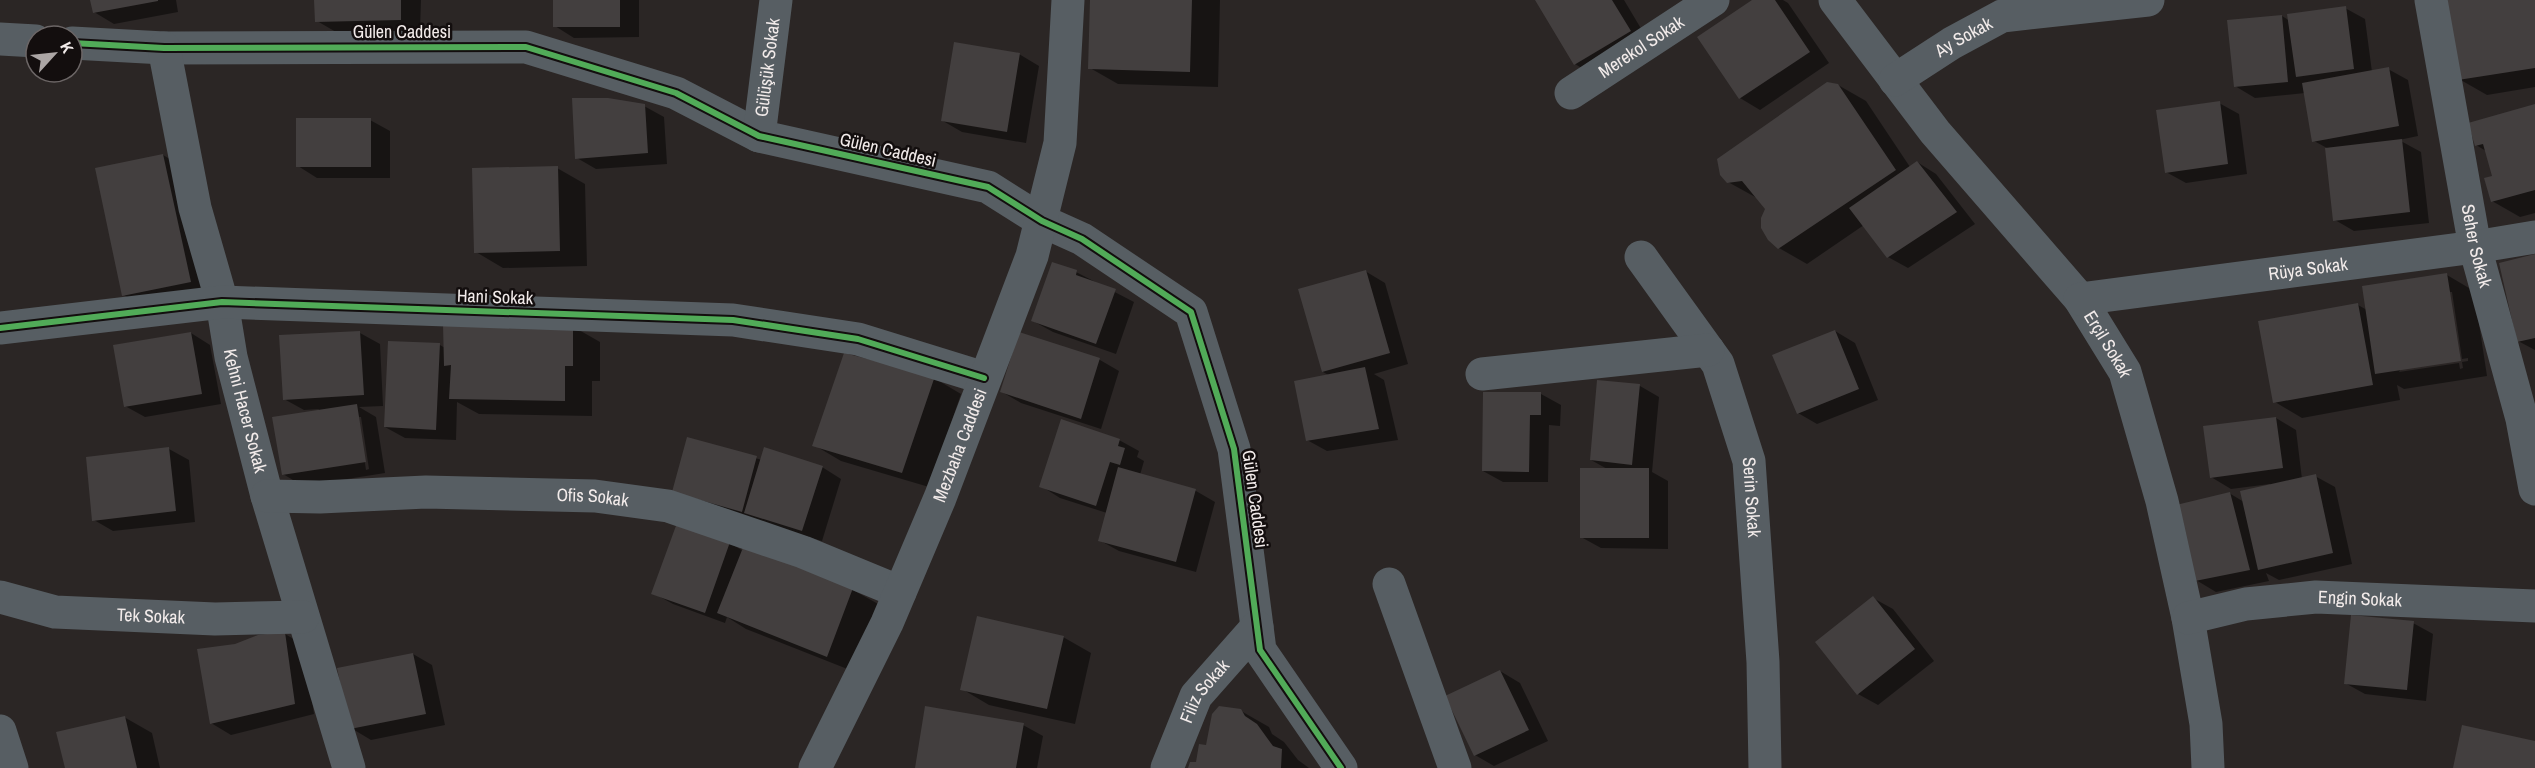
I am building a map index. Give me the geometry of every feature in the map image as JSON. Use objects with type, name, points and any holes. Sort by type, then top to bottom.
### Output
[{"type":"street","name":"Gülüşük Sokak","points":[[759,136],[776,0]]},
{"type":"street","name":"Mezbaha Caddesi","points":[[815,768],[887,623],[940,498],[1032,256],[1060,143],[1068,0]]},
{"type":"street","name":"Merekol Sokak","points":[[1570,93],[1713,0]]},
{"type":"street","name":"Erçil Sokak","points":[[1835,0],[1935,132],[2080,299],[2125,372],[2162,501],[2188,618],[2206,724],[2208,768]]},
{"type":"street","name":"Ay Sokak","points":[[1895,80],[1952,43],[2002,16],[2148,0]]},
{"type":"street","name":"Seher Sokak","points":[[2431,0],[2475,247],[2522,419],[2535,489]]},
{"type":"street","points":[[0,39],[24,40]]},
{"type":"street","name":"Gülen Caddesi","points":[[84,44],[164,48],[526,47],[676,93],[759,136],[988,187],[1042,221],[1082,239],[1191,312],[1234,449],[1260,650],[1338,767]]},
{"type":"street","name":"Kehni Hacer Sokak","points":[[164,48],[195,208],[222,302],[231,357],[267,496],[349,768]]},
{"type":"street","name":"Rüya Sokak","points":[[2080,299],[2475,247],[2535,237]]},
{"type":"street","name":"Serin Sokak","points":[[1641,257],[1718,364],[1749,461],[1763,662],[1765,768]]},
{"type":"street","name":"Hani Sokak","points":[[0,328],[222,302],[733,320],[858,339],[984,378]]},
{"type":"street","points":[[1482,374],[1708,350]]},
{"type":"street","name":"Ofis Sokak","points":[[267,496],[320,497],[426,492],[595,496],[668,507],[803,552],[900,592]]},
{"type":"street","points":[[1389,584],[1455,768]]},
{"type":"street","name":"Tek Sokak","points":[[0,597],[55,612],[215,619],[303,617]]},
{"type":"street","name":"Engin Sokak","points":[[2188,618],[2246,604],[2316,597],[2535,606]]},
{"type":"street","name":"Filiz Sokak","points":[[1167,768],[1196,696],[1257,627]]},
{"type":"street","points":[[0,731],[12,768]]},
{"type":"building","points":[[90,0],[158,0],[158,1],[93,13]]},
{"type":"building","points":[[314,0],[401,0],[401,20],[315,22]]},
{"type":"building","points":[[553,0],[620,0],[620,27],[553,27]]},
{"type":"building","points":[[1090,0],[1192,0],[1190,72],[1088,69]]},
{"type":"building","points":[[1535,0],[1612,0],[1631,31],[1574,65]]},
{"type":"building","points":[[1752,0],[1775,0],[1810,52],[1739,99],[1697,37]]},
{"type":"building","points":[[2446,0],[2535,0],[2535,68],[2458,80]]},
{"type":"building","points":[[2346,6],[2354,69],[2296,77],[2287,14]]},
{"type":"building","points":[[2282,15],[2288,82],[2234,87],[2227,20]]},
{"type":"building","points":[[954,42],[1020,53],[1007,132],[941,121]]},
{"type":"building","points":[[2389,67],[2399,126],[2312,142],[2302,83]]},
{"type":"building","points":[[1827,82],[1838,84],[1896,170],[1778,249],[1768,240],[1761,228],[1761,218],[1765,209],[1742,181],[1727,183],[1720,175],[1717,159]]},
{"type":"building","points":[[572,98],[608,98],[645,104],[648,153],[575,159]]},
{"type":"building","points":[[2220,101],[2228,164],[2165,173],[2156,110]]},
{"type":"building","points":[[2535,104],[2535,190],[2491,202],[2484,178],[2492,176],[2483,144],[2475,146],[2468,123]]},
{"type":"building","points":[[296,118],[371,118],[371,167],[296,167]]},
{"type":"building","points":[[2402,139],[2410,212],[2333,221],[2325,148]]},
{"type":"building","points":[[163,154],[191,282],[122,296],[95,168]]},
{"type":"building","points":[[1917,161],[1957,212],[1887,258],[1849,208]]},
{"type":"building","points":[[558,166],[560,251],[474,253],[472,168]]},
{"type":"building","points":[[2535,254],[2535,338],[2517,342],[2499,263]]},
{"type":"building","points":[[1052,262],[1077,270],[1076,275],[1116,289],[1096,344],[1031,321]]},
{"type":"building","points":[[1366,270],[1390,353],[1322,372],[1298,289]]},
{"type":"building","points":[[2447,273],[2461,361],[2375,374],[2362,286]]},
{"type":"building","points":[[2358,303],[2373,385],[2273,403],[2258,321]]},
{"type":"building","points":[[443,324],[573,325],[573,366],[565,366],[565,401],[449,399],[451,365],[444,366]]},
{"type":"building","points":[[1835,330],[1859,389],[1797,414],[1772,355]]},
{"type":"building","points":[[360,331],[364,395],[283,400],[279,335]]},
{"type":"building","points":[[191,332],[202,394],[124,407],[113,345]]},
{"type":"building","points":[[1019,332],[1100,358],[1081,419],[1000,392]]},
{"type":"building","points":[[388,341],[440,343],[436,430],[384,427]]},
{"type":"building","points":[[844,353],[935,376],[902,473],[812,446]]},
{"type":"building","points":[[1365,367],[1379,429],[1306,441],[1294,381]]},
{"type":"building","points":[[1597,380],[1640,384],[1632,465],[1590,460]]},
{"type":"building","points":[[1483,392],[1541,392],[1541,415],[1530,415],[1529,472],[1482,471]]},
{"type":"building","points":[[357,404],[366,462],[282,475],[272,417]]},
{"type":"building","points":[[2276,417],[2283,468],[2210,478],[2203,426]]},
{"type":"building","points":[[1061,419],[1120,439],[1118,446],[1125,448],[1120,465],[1110,462],[1096,506],[1039,487]]},
{"type":"building","points":[[687,437],[757,456],[742,512],[672,492]]},
{"type":"building","points":[[169,447],[176,511],[92,521],[86,457]]},
{"type":"building","points":[[764,447],[823,466],[802,531],[744,513]]},
{"type":"building","points":[[1118,467],[1196,489],[1176,562],[1098,541]]},
{"type":"building","points":[[1580,468],[1649,468],[1649,538],[1580,538]]},
{"type":"building","points":[[2316,474],[2333,553],[2258,570],[2240,491]]},
{"type":"building","points":[[2230,492],[2250,570],[2195,581],[2176,505]]},
{"type":"building","points":[[677,523],[730,542],[705,613],[651,594]]},
{"type":"building","points":[[744,545],[853,588],[827,657],[717,613]]},
{"type":"building","points":[[1873,596],[1915,649],[1857,695],[1815,642]]},
{"type":"building","points":[[2351,615],[2414,621],[2407,690],[2344,684]]},
{"type":"building","points":[[977,616],[1064,636],[1047,709],[960,690]]},
{"type":"building","points":[[285,632],[295,704],[210,724],[197,649],[235,644],[258,635]]},
{"type":"building","points":[[413,653],[426,714],[350,729],[337,668]]},
{"type":"building","points":[[1500,670],[1529,730],[1474,756],[1445,696]]},
{"type":"building","points":[[925,706],[1024,723],[1016,768],[915,768]]},
{"type":"building","points":[[1219,706],[1241,709],[1245,716],[1257,724],[1273,746],[1282,749],[1281,768],[1188,768],[1190,762],[1196,762],[1199,744],[1206,745],[1212,714]]},
{"type":"building","points":[[125,716],[137,768],[65,768],[56,732]]},
{"type":"building","points":[[2462,725],[2535,741],[2535,768],[2453,768]]},
{"type":"cycle path","points":[[84,44],[164,48],[526,47],[676,93],[759,136],[988,187],[1042,221],[1082,239],[1191,312],[1234,449],[1260,650],[1341,768]]},
{"type":"cycle path","points":[[0,328],[222,302],[733,320],[858,339],[984,378]]}]
